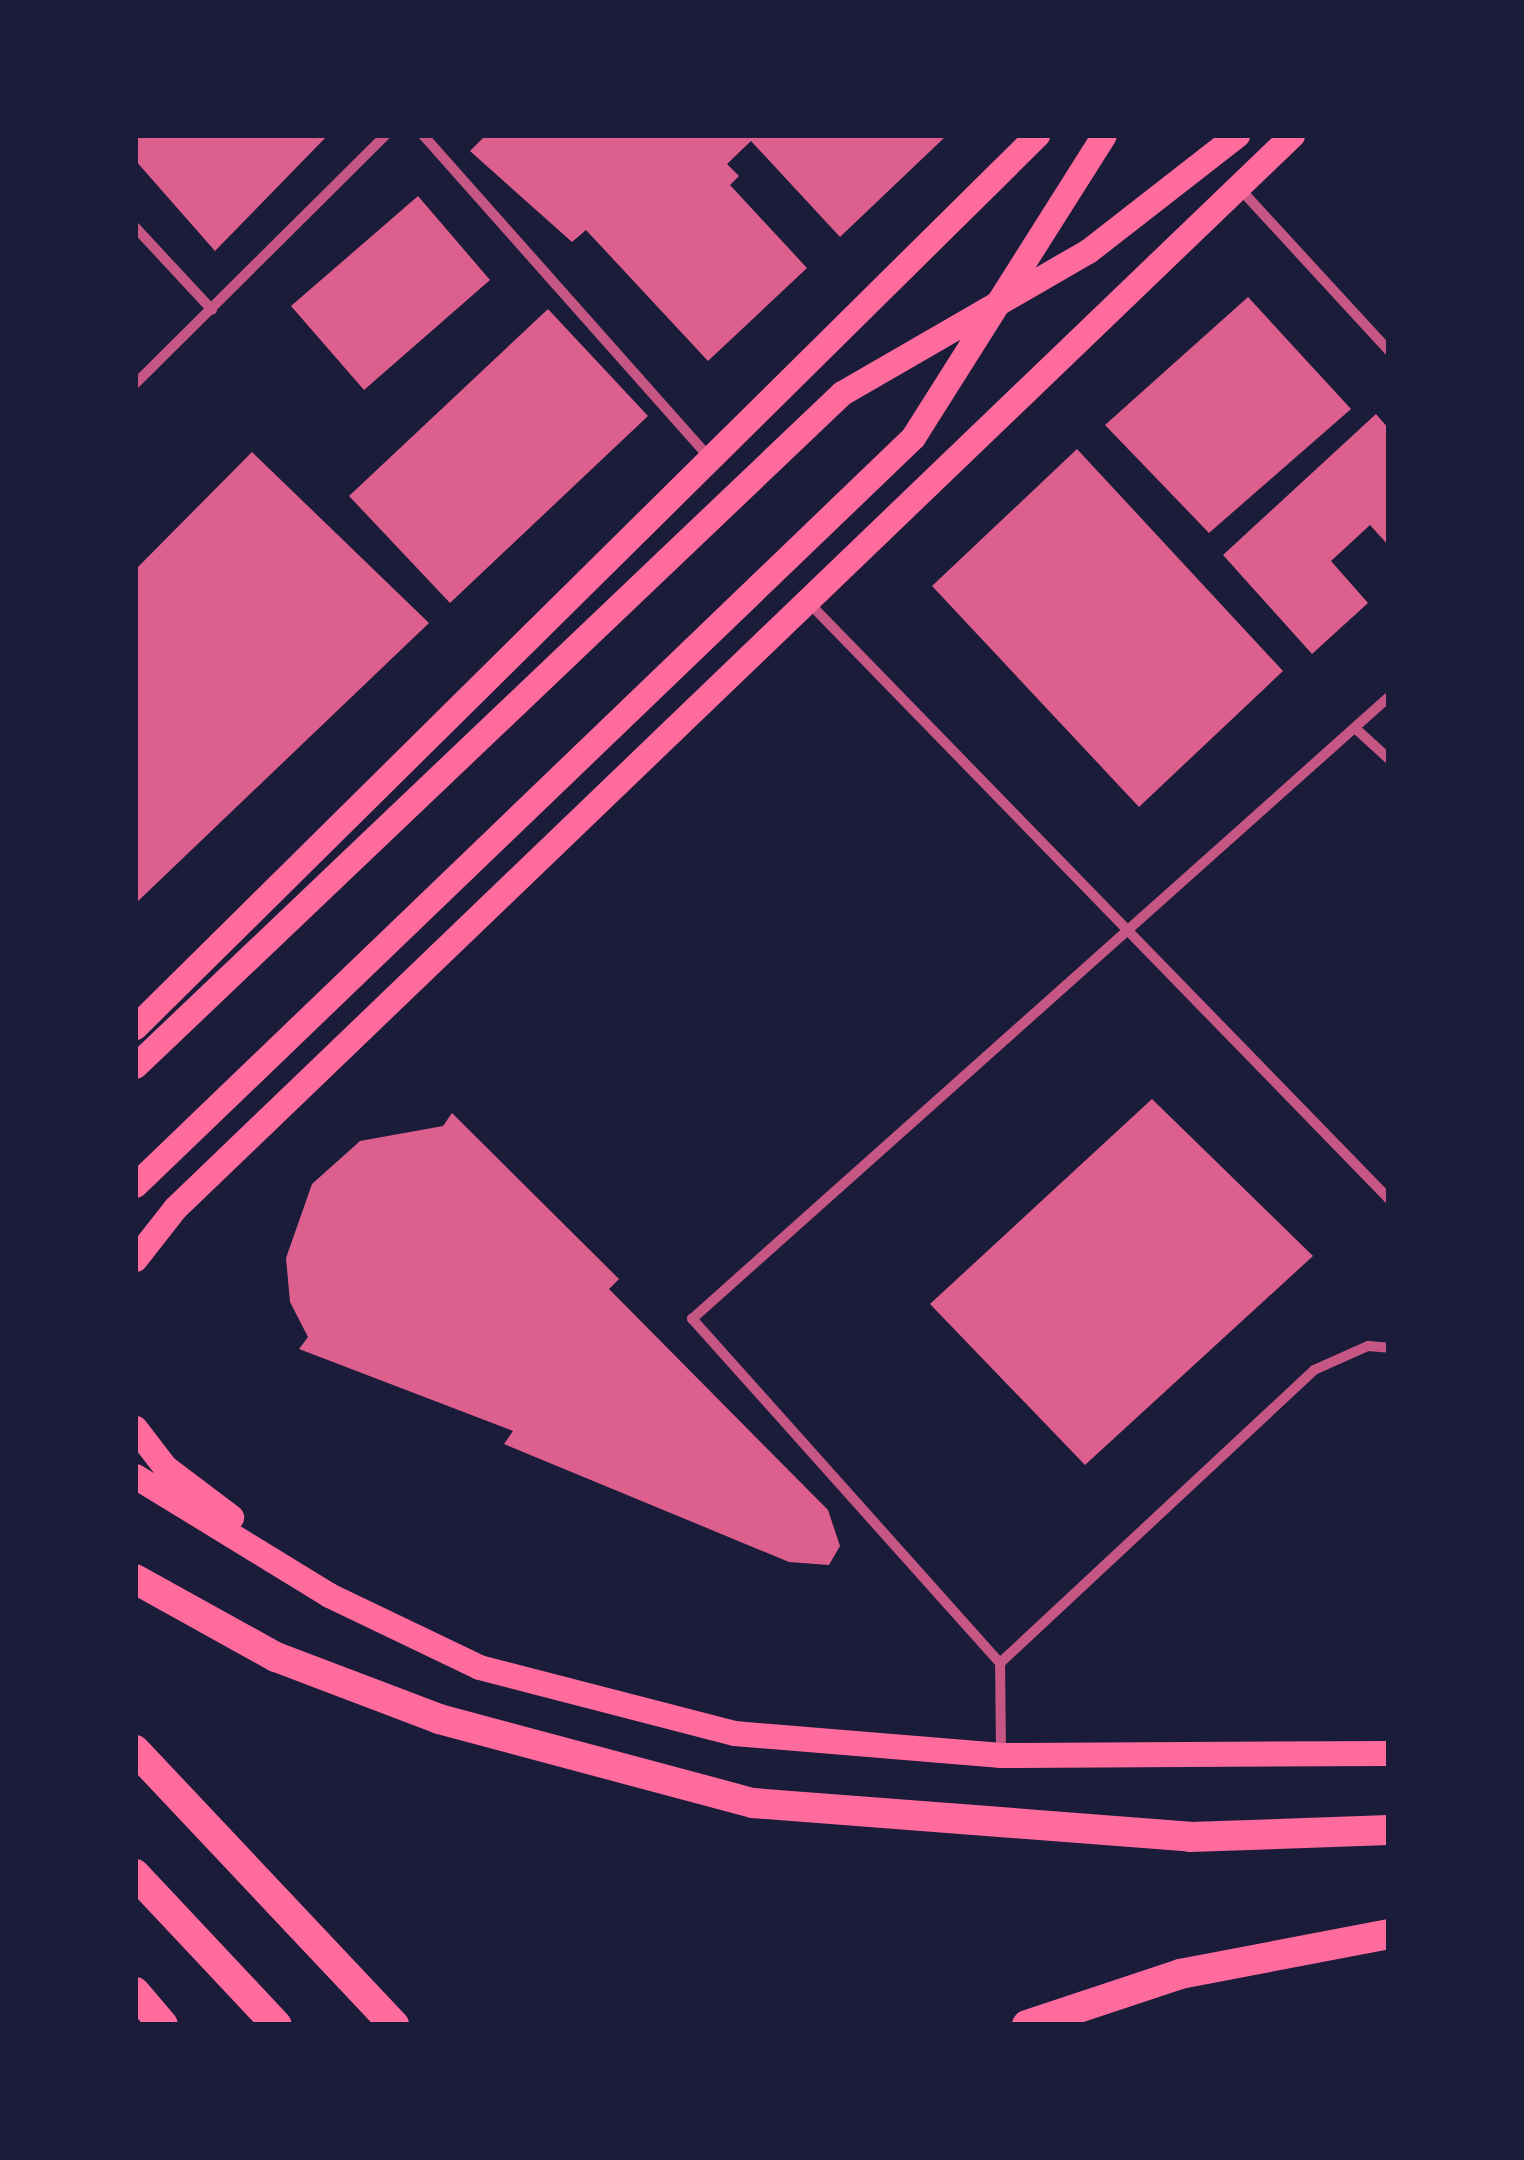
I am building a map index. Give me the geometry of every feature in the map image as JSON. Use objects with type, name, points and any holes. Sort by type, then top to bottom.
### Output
[{"type":"highway","points":[[135,1579],[276,1657],[439,1719],[753,1803],[1190,1837],[1389,1830]]},
{"type":"highway","points":[[135,1750],[394,2025]]},
{"type":"highway","points":[[135,1874],[277,2025]]},
{"type":"highway","points":[[284,1910],[415,2025]]},
{"type":"highway","points":[[1028,2025],[1180,1974],[1389,1934]]},
{"type":"highway","points":[[135,1992],[163,2025]]},
{"type":"highway","points":[[135,2005],[150,2025]]},
{"type":"main road","points":[[135,1027],[706,454],[1037,135]]},
{"type":"main road","points":[[135,1185],[913,437],[1104,135]]},
{"type":"main road","points":[[135,1066],[842,393],[1154,206],[1236,135]]},
{"type":"main road","points":[[135,1259],[175,1208],[812,606],[1242,190],[1292,135]]},
{"type":"main road","points":[[135,1428],[165,1467],[328,1595]]},
{"type":"main road","points":[[135,1476],[328,1595],[479,1667],[734,1733],[1001,1755],[1389,1753]]},
{"type":"street","points":[[135,384],[386,135]]},
{"type":"street","points":[[423,135],[706,454]]},
{"type":"street","points":[[1242,190],[1389,351]]},
{"type":"street","points":[[135,228],[212,310]]},
{"type":"street","points":[[812,606],[1389,1199]]},
{"type":"street","points":[[1001,1755],[1000,1663],[692,1319],[1126,926],[1389,697]]},
{"type":"street","points":[[1355,728],[1389,759]]},
{"type":"street","points":[[1000,1663],[1314,1370],[1368,1346],[1388,1350]]},
{"type":"building","points":[[135,135],[328,135],[215,251],[135,160]]},
{"type":"building","points":[[486,135],[945,137],[840,237],[751,141],[727,164],[739,176],[730,185],[807,268],[708,361],[586,230],[572,242],[470,151]]},
{"type":"building","points":[[418,196],[490,280],[364,390],[291,306]]},
{"type":"building","points":[[1248,297],[1351,409],[1209,533],[1105,425]]},
{"type":"building","points":[[548,309],[648,416],[450,603],[349,496]]},
{"type":"building","points":[[1376,414],[1389,429],[1389,546],[1370,525],[1331,561],[1368,603],[1312,654],[1223,555]]},
{"type":"building","points":[[1077,449],[1283,671],[1139,807],[932,586]]},
{"type":"building","points":[[252,452],[429,623],[135,904],[135,570]]},
{"type":"building","points":[[1152,1099],[1313,1256],[1085,1465],[930,1304]]},
{"type":"building","points":[[452,1113],[619,1279],[609,1289],[828,1510],[840,1546],[829,1565],[789,1562],[504,1444],[513,1431],[299,1349],[308,1337],[290,1302],[286,1258],[312,1184],[360,1141],[443,1126]]}]
